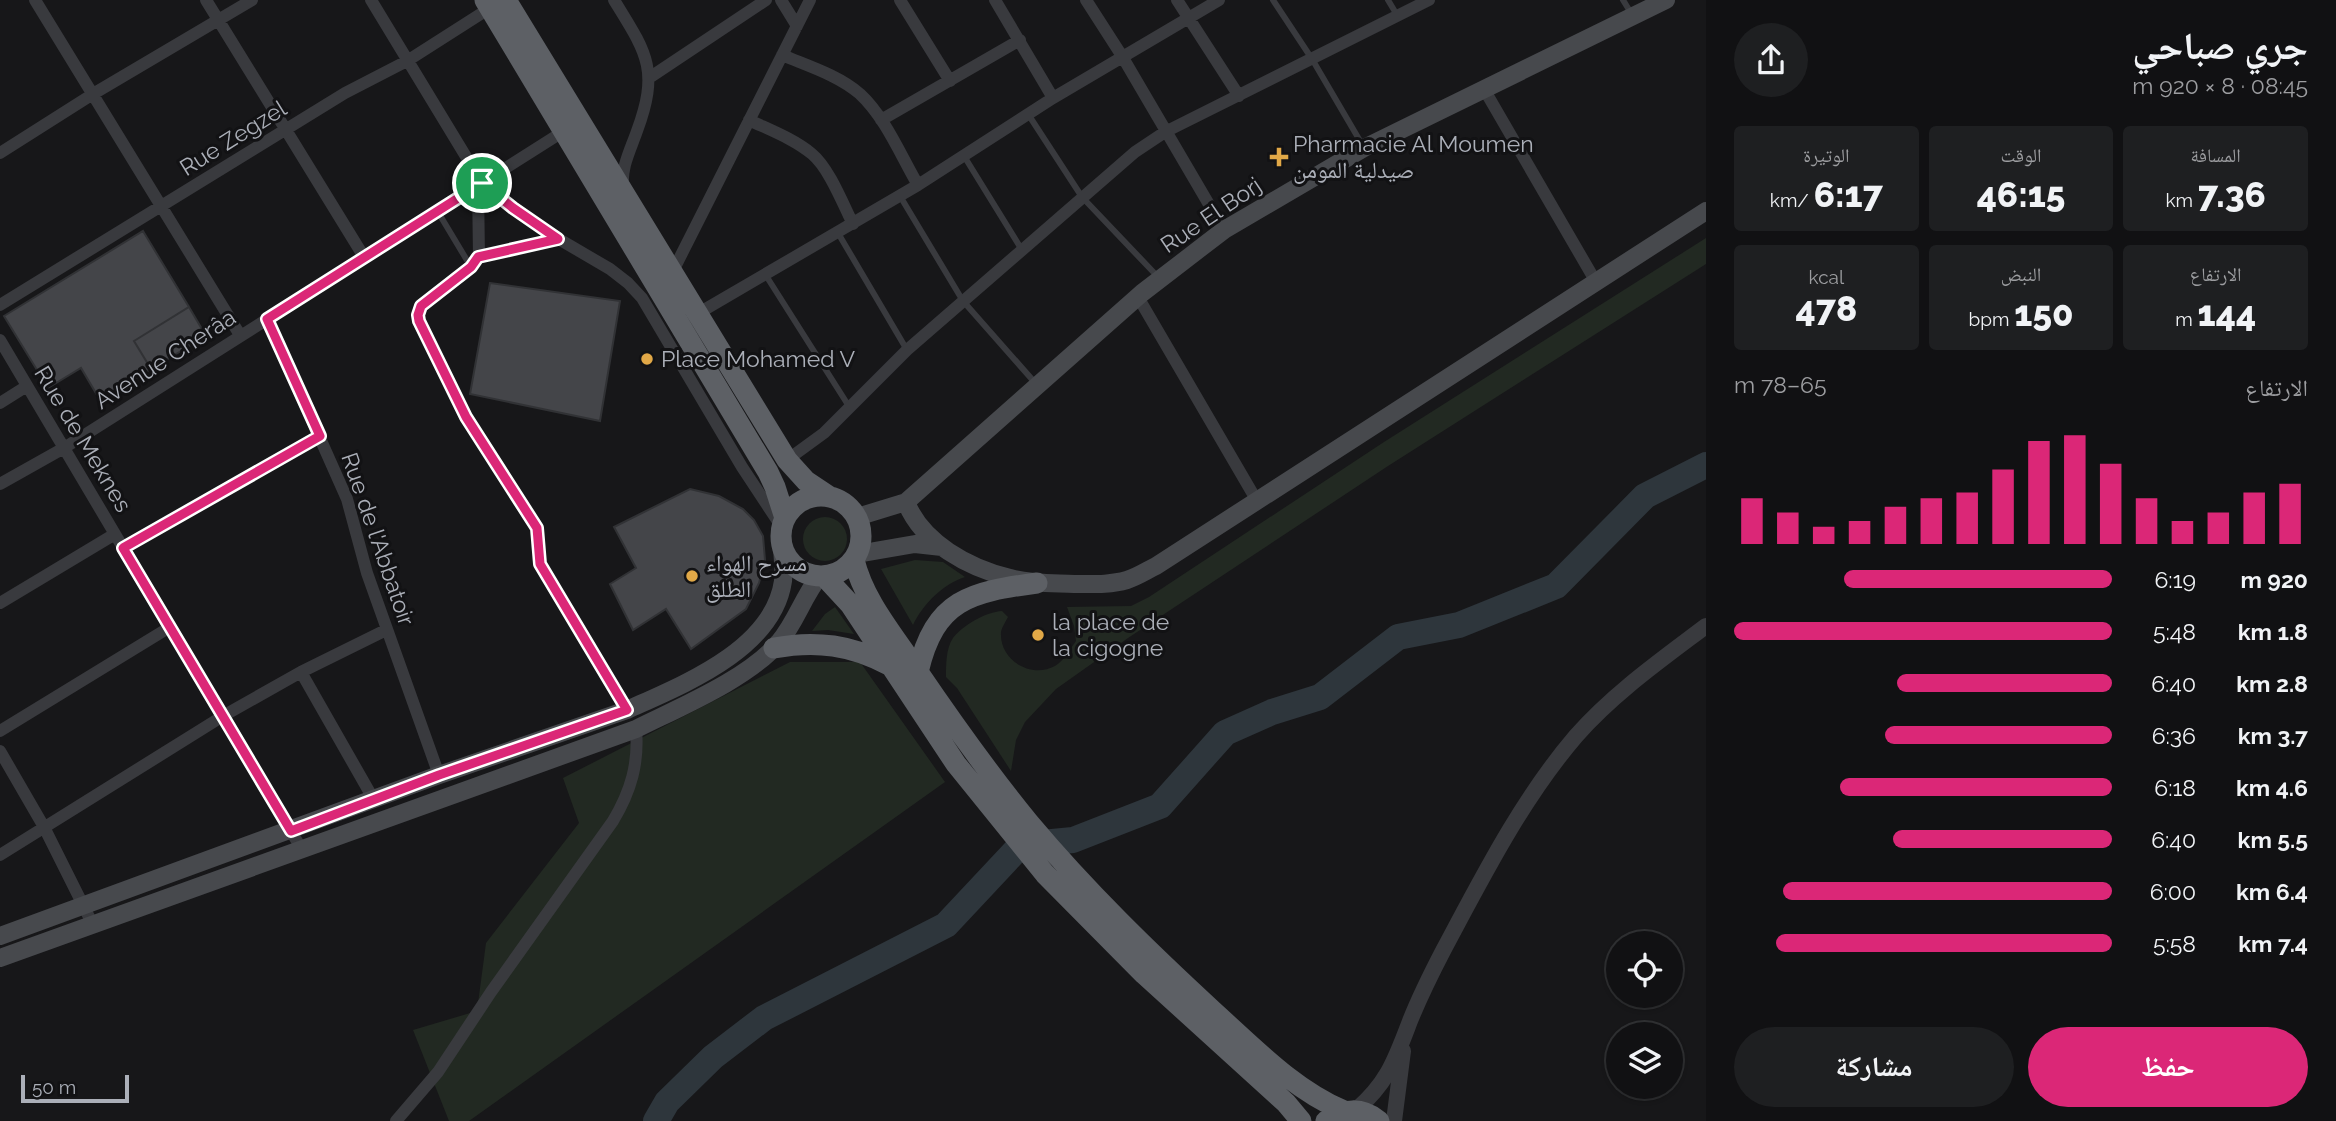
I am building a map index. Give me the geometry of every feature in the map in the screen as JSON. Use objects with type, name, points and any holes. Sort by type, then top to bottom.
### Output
[{"type":"highway","points":[[494,3],[623,192],[787,460],[806,481],[850,507],[857,517],[861,540],[856,557],[841,572],[822,577],[809,575],[793,565],[782,549],[783,522],[775,486],[768,472],[564,131],[494,3]]},
{"type":"highway","points":[[783,522],[791,509],[808,498],[830,496]]},
{"type":"highway","points":[[856,557],[866,595],[973,752],[1150,966],[1301,1121]]},
{"type":"highway","points":[[822,577],[850,604],[956,764],[1045,874],[1150,966],[1301,1088],[1342,1114],[1367,1113],[1379,1121]]},
{"type":"highway","points":[[918,672],[924,646],[936,623],[955,605],[978,593],[1037,583]]},
{"type":"highway","points":[[774,648],[808,643],[833,645],[858,651],[889,665]]},
{"type":"main road","name":"Rue El Borj","points":[[906,502],[1138,297],[1224,230],[1364,148],[1484,89],[1628,8],[1666,0]]},
{"type":"main road","points":[[857,517],[906,502],[911,515],[921,528],[942,547],[987,572],[1037,583],[1109,584],[1126,580],[1156,566],[1706,211]]},
{"type":"main road","points":[[856,557],[905,544],[942,547]]},
{"type":"main road","points":[[0,936],[439,775],[627,710],[707,670],[755,636],[769,618],[783,583],[782,549]]},
{"type":"main road","points":[[0,956],[636,729],[717,687],[774,648],[786,633],[806,595],[822,577]]},
{"type":"street","points":[[36,0],[240,335]]},
{"type":"street","points":[[206,0],[365,257]]},
{"type":"street","points":[[0,153],[251,0]]},
{"type":"street","points":[[371,0],[480,184],[558,239],[610,269],[642,298],[742,467],[783,522]]},
{"type":"street","points":[[614,0],[643,48],[649,78],[641,120],[624,169],[623,192]]},
{"type":"street","points":[[649,78],[766,0]]},
{"type":"street","points":[[781,0],[797,26]]},
{"type":"street","points":[[673,271],[810,0]]},
{"type":"street","points":[[900,0],[950,81]]},
{"type":"street","points":[[995,0],[1053,98]]},
{"type":"street","points":[[1086,0],[1224,230]]},
{"type":"street","points":[[1177,0],[1239,96]]},
{"type":"street","points":[[697,314],[900,196],[1053,98],[1219,0]]},
{"type":"street","points":[[787,460],[824,433],[906,350],[1125,160],[1166,132],[1429,0]]},
{"type":"street","name":"Rue Zegzel","points":[[0,304],[345,93],[407,61],[494,3]]},
{"type":"street","points":[[881,120],[1020,40]]},
{"type":"street","points":[[782,55],[843,82],[861,95],[881,120],[918,185]]},
{"type":"street","points":[[1484,89],[1596,282]]},
{"type":"street","points":[[749,120],[796,143],[813,155],[822,165],[853,224]]},
{"type":"street","name":"Avenue Cherâa","points":[[0,484],[64,448],[564,131]]},
{"type":"street","points":[[475,262],[480,184]]},
{"type":"street","points":[[558,239],[475,262],[419,310],[419,321],[466,417],[537,528],[540,564],[627,710]]},
{"type":"street","points":[[1138,297],[1257,501]]},
{"type":"street","name":"Rue de l'Abbatoir","points":[[267,319],[347,499],[358,545],[386,631],[439,775]]},
{"type":"street","name":"Rue de Meknes","points":[[0,340],[301,848]]},
{"type":"street","points":[[0,402],[27,386]]},
{"type":"street","points":[[123,548],[320,436]]},
{"type":"street","points":[[0,603],[115,534]]},
{"type":"street","points":[[1342,1114],[1380,1087],[1404,1042],[1429,978],[1471,899],[1513,827],[1555,763],[1600,712],[1633,681],[1706,626]]},
{"type":"street","points":[[0,731],[170,627]]},
{"type":"street","points":[[0,855],[223,716],[301,672],[386,631]]},
{"type":"street","points":[[301,672],[374,800]]},
{"type":"street","points":[[396,1121],[438,1072],[491,992],[613,821],[626,797],[636,768],[636,729]]},
{"type":"street","points":[[0,751],[44,827],[92,923]]},
{"type":"street","points":[[1394,1121],[1404,1042]]},
{"type":"lane","points":[[1273,0],[1312,59],[1364,148]]},
{"type":"lane","points":[[1388,0],[1397,16]]},
{"type":"lane","points":[[1028,114],[1082,197],[1161,279]]},
{"type":"lane","points":[[963,156],[1022,250]]},
{"type":"lane","points":[[900,196],[963,301],[1038,387]]},
{"type":"lane","points":[[437,210],[475,262]]},
{"type":"lane","points":[[838,233],[906,350]]},
{"type":"lane","points":[[765,274],[850,408]]},
{"type":"shaded area","points":[[1706,238],[1706,264],[1388,466],[1128,638],[1056,689],[1025,722],[1016,740],[1011,771],[957,688],[946,677],[946,662],[953,638],[975,620],[1002,611],[1008,617],[1001,632],[1002,642],[1011,658],[1018,664],[1036,670],[1055,666],[1076,641],[1067,607],[1131,606],[1149,597],[1384,442]]},
{"type":"shaded area","points":[[825,517],[841,523],[847,539],[841,555],[825,561],[809,555],[803,539],[809,523]]},
{"type":"shaded area","points":[[915,560],[943,562],[965,577],[949,584],[934,596],[913,625],[881,569]]},
{"type":"shaded area","points":[[835,607],[854,634],[828,630],[812,631],[825,614]]},
{"type":"shaded area","points":[[790,662],[860,662],[945,782],[469,1121],[449,1121],[413,1030],[477,1011],[486,943],[579,823],[563,778]]},
{"type":"building","points":[[143,231],[189,307],[134,341],[151,369],[100,400],[81,368],[48,388],[4,316]]},
{"type":"building","points":[[490,283],[620,301],[600,421],[470,394]]},
{"type":"building","points":[[189,307],[206,336],[151,369],[134,341]]},
{"type":"building","name":"مسرح الهواء الطلق","points":[[690,489],[719,496],[743,509],[754,520],[763,536],[765,560],[759,583],[746,609],[691,649],[666,609],[633,630],[610,584],[636,568],[614,527]]},
{"type":"waterway","points":[[656,1121],[667,1102],[713,1057],[764,1018],[946,925],[1021,845],[1073,840],[1160,806],[1225,733],[1272,712],[1320,697],[1398,637],[1459,625],[1556,586],[1645,496],[1706,465]]},
{"type":"place","name":"Pharmacie Al Moumen صيدلية المومن","points":[[1279,157]]},
{"type":"place","name":"Place Mohamed V","points":[[647,359]]},
{"type":"place","name":"مسرح الهواء الطلق","points":[[692,576]]},
{"type":"place","name":"la place de la cigogne","points":[[1038,635]]},
{"type":"route","points":[[482,183],[558,239],[478,257],[471,267],[421,306],[419,321],[466,417],[537,528],[540,564],[627,710],[439,775],[291,831],[123,548],[320,436],[267,319],[482,183]]}]
